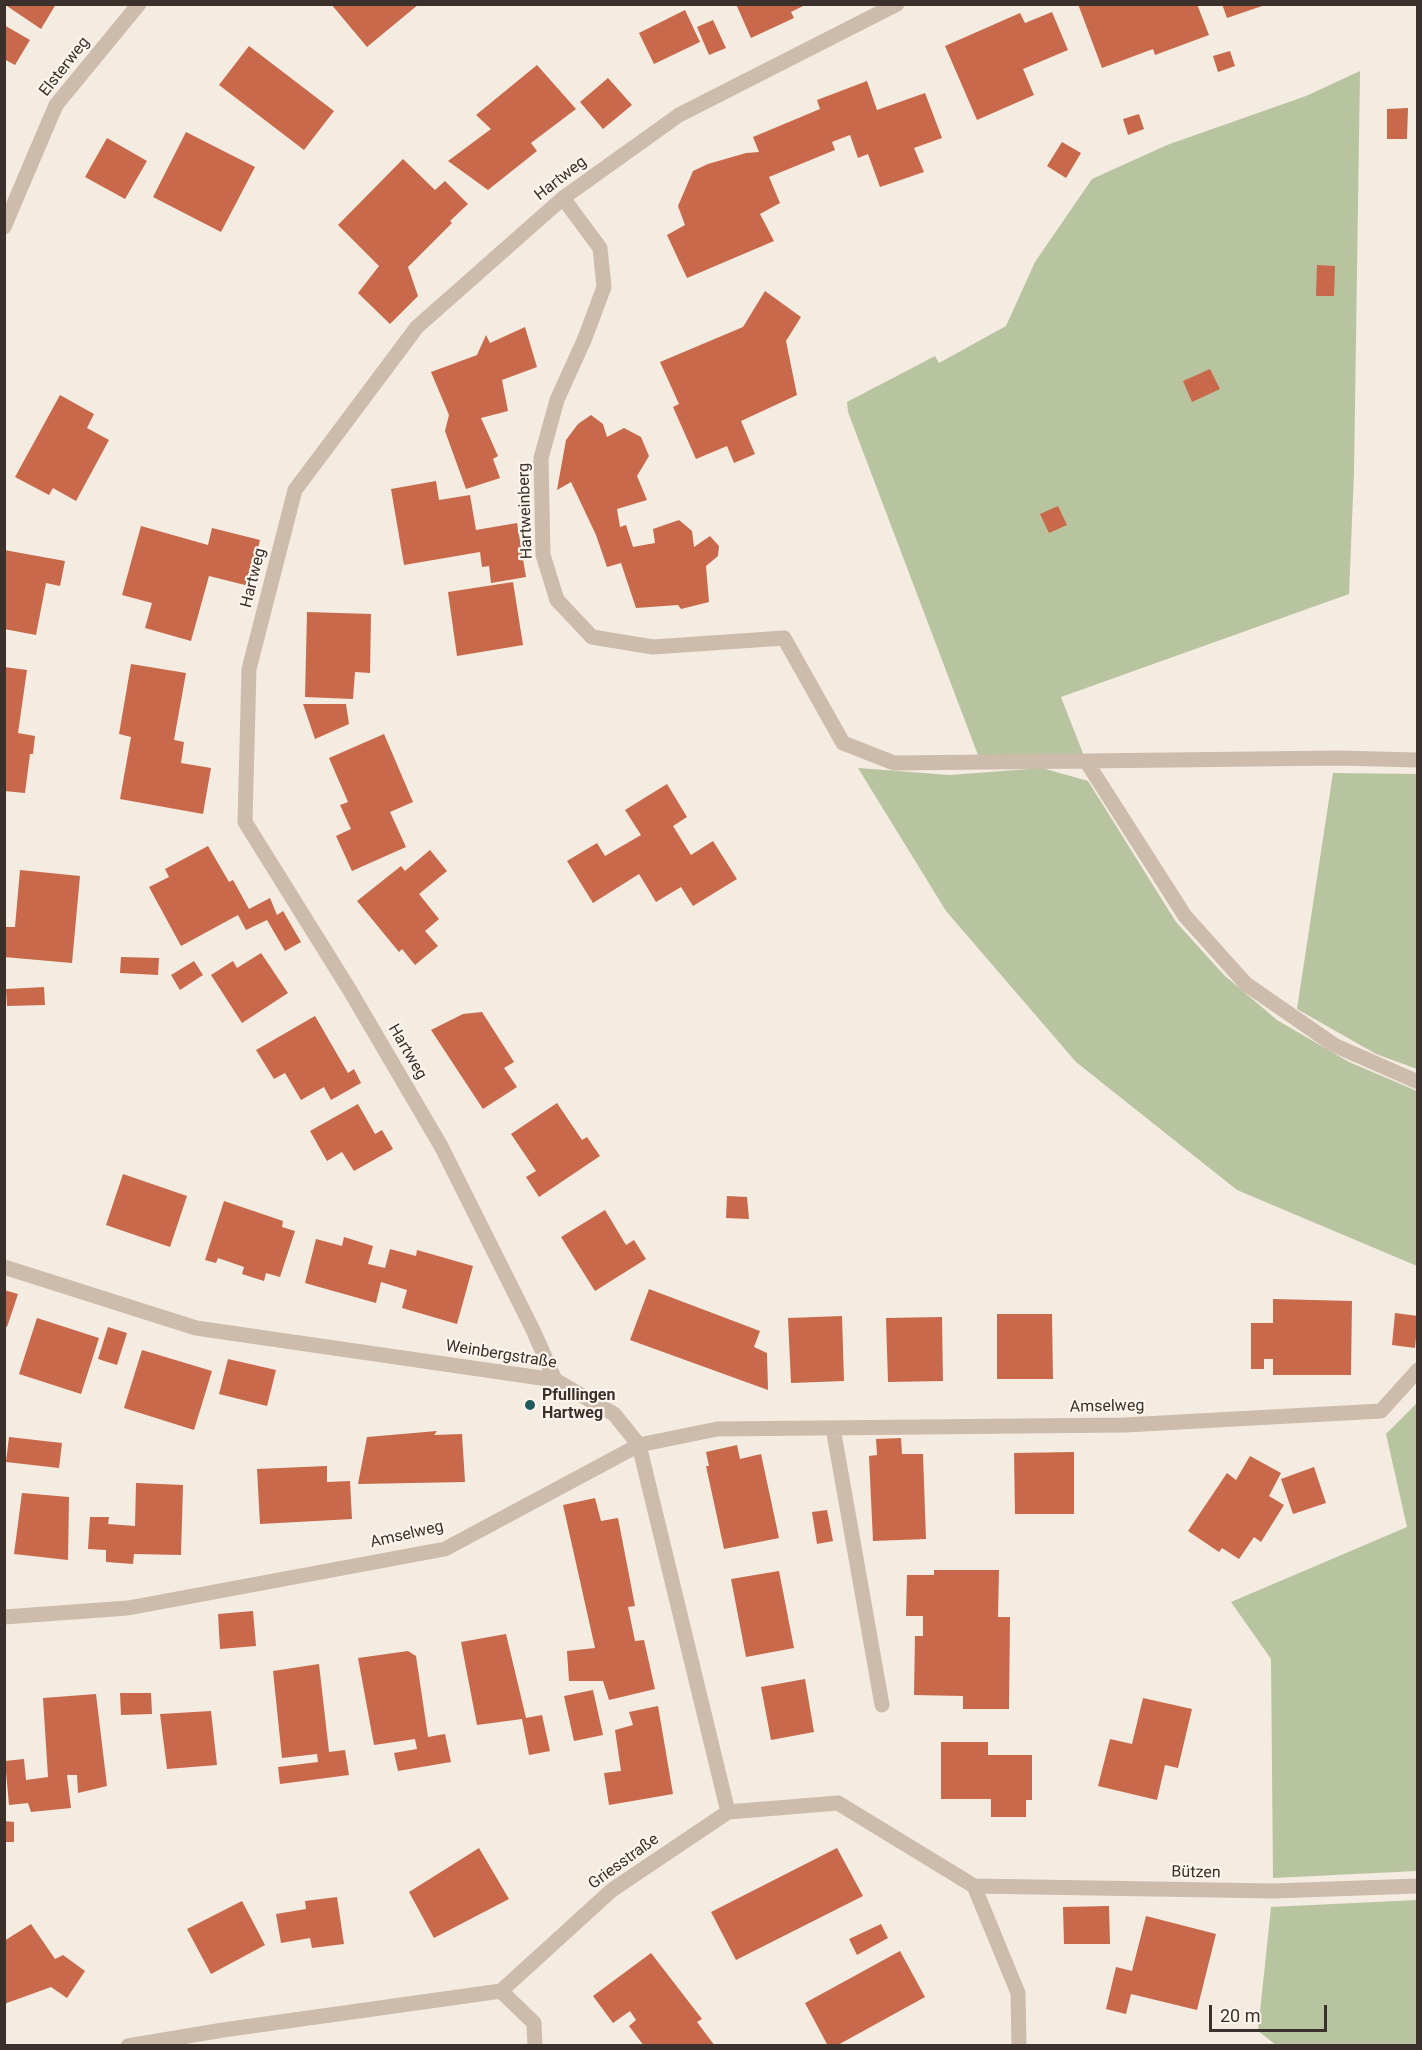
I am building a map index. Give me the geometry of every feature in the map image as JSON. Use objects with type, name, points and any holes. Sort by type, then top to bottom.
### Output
[{"type":"street","name":"Elsterweg","points":[[4,227],[56,105],[139,4]]},
{"type":"street","name":"Hartweg","points":[[555,1380],[533,1330],[441,1146],[349,989],[245,822],[249,669],[294,490],[417,327],[563,198],[679,115],[897,4]]},
{"type":"street","name":"Hartweinberg","points":[[563,198],[600,248],[604,287],[585,338],[557,400],[540,458],[543,555],[557,600],[592,637],[653,647],[784,638],[843,743],[894,763],[1086,761]]},
{"type":"street","points":[[1086,761],[1338,758],[1418,760]]},
{"type":"street","points":[[1086,761],[1185,916],[1246,984],[1334,1045],[1418,1082]]},
{"type":"street","name":"Weinbergstraße","points":[[4,1267],[196,1328],[555,1380],[614,1414],[639,1445],[728,1812]]},
{"type":"street","name":"Amselweg","points":[[4,1617],[128,1608],[445,1549],[639,1445],[717,1429],[1125,1425],[1381,1411],[1418,1370]]},
{"type":"street","points":[[833,1428],[882,1706]]},
{"type":"street","name":"Griesstraße","points":[[501,1991],[612,1890],[728,1812],[838,1803],[974,1886]]},
{"type":"street","points":[[974,1886],[1018,1993],[1019,2046]]},
{"type":"street","name":"Bützen","points":[[974,1886],[1273,1891],[1418,1886]]},
{"type":"street","points":[[129,2046],[223,2030],[501,1991],[534,2023],[535,2046]]},
{"type":"green space","points":[[1360,71],[1354,472],[1349,594],[1061,697],[1084,756],[978,755],[848,412],[847,402],[935,356],[939,363],[1006,326],[1035,262],[1092,179],[1167,145],[1306,96]]},
{"type":"green space","points":[[858,768],[950,775],[1042,768],[1088,781],[1176,922],[1224,975],[1277,1020],[1349,1062],[1417,1091],[1417,1266],[1237,1190],[1076,1062],[946,911]]},
{"type":"green space","points":[[1333,773],[1417,774],[1417,1069],[1376,1054],[1297,1009]]},
{"type":"green space","points":[[1417,1403],[1417,1871],[1273,1878],[1271,1659],[1231,1602],[1407,1527],[1386,1434]]},
{"type":"green space","points":[[1417,1900],[1417,2045],[1276,2045],[1258,2031],[1271,1907]]},
{"type":"building","points":[[4,4],[56,4],[41,29]]},
{"type":"building","points":[[331,4],[419,4],[367,47]]},
{"type":"building","points":[[736,4],[807,4],[791,12],[794,18],[751,38]]},
{"type":"building","points":[[1078,4],[1197,4],[1209,35],[1155,55],[1153,49],[1102,68]]},
{"type":"building","points":[[1222,4],[1265,4],[1265,5],[1227,18]]},
{"type":"building","points":[[685,10],[700,42],[654,64],[639,33]]},
{"type":"building","points":[[1052,12],[1068,50],[1023,69],[1034,95],[977,120],[945,46],[1020,13],[1025,23]]},
{"type":"building","points":[[713,20],[726,48],[709,55],[697,27]]},
{"type":"building","points":[[4,25],[30,40],[15,65],[4,59]]},
{"type":"building","points":[[249,46],[334,111],[304,150],[219,85]]},
{"type":"building","points":[[1230,51],[1235,66],[1218,72],[1213,56]]},
{"type":"building","points":[[537,65],[576,109],[531,143],[537,151],[488,190],[448,161],[491,129],[476,115]]},
{"type":"building","points":[[608,78],[632,105],[603,129],[580,102]]},
{"type":"building","points":[[867,81],[877,110],[925,93],[942,138],[914,148],[924,172],[880,187],[868,154],[858,158],[850,135],[832,142],[835,150],[769,177],[780,203],[760,214],[774,241],[687,278],[667,235],[685,225],[678,206],[693,171],[708,164],[746,153],[759,152],[753,137],[820,109],[817,100]]},
{"type":"building","points":[[1408,108],[1407,139],[1387,139],[1387,109]]},
{"type":"building","points":[[1139,114],[1144,129],[1128,135],[1123,119]]},
{"type":"building","points":[[186,132],[255,167],[221,232],[153,197]]},
{"type":"building","points":[[107,138],[147,161],[125,199],[85,177]]},
{"type":"building","points":[[1062,142],[1081,153],[1066,178],[1047,166]]},
{"type":"building","points":[[403,159],[435,190],[445,181],[468,204],[408,267],[418,296],[390,324],[358,293],[379,266],[338,225]]},
{"type":"building","points":[[1317,265],[1335,266],[1334,296],[1316,296]]},
{"type":"building","points":[[765,291],[801,317],[786,341],[797,395],[741,421],[755,454],[734,463],[727,446],[696,459],[673,407],[679,404],[660,362],[743,327]]},
{"type":"building","points":[[525,327],[537,367],[502,380],[508,411],[481,418],[498,456],[493,459],[500,478],[466,489],[445,431],[449,415],[431,372],[477,355],[486,335],[490,343]]},
{"type":"building","points":[[1210,369],[1220,389],[1192,402],[1183,381]]},
{"type":"building","points":[[60,395],[94,414],[87,428],[109,440],[76,501],[53,488],[49,495],[15,477]]},
{"type":"building","points":[[591,415],[603,424],[607,437],[624,428],[641,437],[649,456],[637,476],[647,500],[617,509],[620,527],[626,525],[633,547],[655,543],[653,529],[679,520],[692,531],[694,547],[710,536],[719,546],[718,556],[706,566],[709,602],[681,609],[678,605],[636,608],[621,563],[607,567],[596,535],[571,482],[557,490],[566,440],[578,424]]},
{"type":"building","points":[[436,481],[439,500],[470,495],[476,530],[517,523],[526,577],[491,583],[489,566],[482,567],[480,552],[404,565],[391,489]]},
{"type":"building","points":[[1058,506],[1067,525],[1049,533],[1040,514]]},
{"type":"building","points":[[141,526],[208,545],[212,528],[260,540],[249,586],[209,576],[191,641],[145,628],[152,603],[122,595]]},
{"type":"building","points":[[4,550],[65,561],[60,586],[46,583],[36,635],[4,629]]},
{"type":"building","points":[[513,582],[523,645],[457,656],[448,592]]},
{"type":"building","points":[[307,612],[371,614],[370,673],[355,672],[353,699],[305,697]]},
{"type":"building","points":[[131,664],[186,673],[174,740],[184,742],[181,763],[211,768],[203,814],[120,799],[131,737],[119,734]]},
{"type":"building","points":[[4,667],[27,670],[18,733],[35,736],[33,754],[30,754],[25,793],[4,791]]},
{"type":"building","points":[[303,704],[346,704],[349,724],[315,739]]},
{"type":"building","points":[[384,734],[413,802],[390,812],[406,847],[352,871],[336,836],[351,829],[340,805],[348,802],[329,758]]},
{"type":"building","points":[[667,784],[687,817],[673,826],[691,855],[713,841],[737,879],[693,906],[681,887],[656,902],[639,874],[593,903],[567,861],[597,843],[605,856],[641,835],[625,810]]},
{"type":"building","points":[[208,846],[229,882],[233,880],[249,909],[270,898],[277,915],[283,911],[301,942],[285,951],[267,920],[246,930],[238,915],[181,946],[149,887],[169,877],[165,869]]},
{"type":"building","points":[[430,850],[447,871],[419,894],[439,919],[425,931],[438,946],[415,965],[402,949],[399,952],[357,901],[401,866],[405,871]]},
{"type":"building","points":[[20,870],[80,876],[72,963],[4,957],[4,927],[15,927]]},
{"type":"building","points":[[261,953],[288,993],[242,1023],[211,975],[233,961],[237,968]]},
{"type":"building","points":[[121,957],[159,958],[158,975],[120,973]]},
{"type":"building","points":[[194,961],[203,975],[180,990],[171,975]]},
{"type":"building","points":[[44,987],[45,1005],[7,1006],[6,989]]},
{"type":"building","points":[[482,1012],[514,1062],[504,1068],[517,1087],[483,1109],[431,1030],[463,1014]]},
{"type":"building","points":[[315,1016],[348,1073],[354,1069],[361,1083],[331,1100],[324,1087],[301,1100],[285,1073],[274,1079],[256,1050]]},
{"type":"building","points":[[557,1103],[582,1140],[587,1137],[600,1156],[539,1197],[526,1177],[536,1171],[511,1134]]},
{"type":"building","points":[[358,1104],[375,1134],[382,1130],[393,1149],[354,1171],[342,1152],[327,1161],[310,1131]]},
{"type":"building","points":[[123,1174],[187,1196],[170,1247],[106,1225]]},
{"type":"building","points":[[727,1196],[747,1197],[749,1219],[726,1218]]},
{"type":"building","points":[[224,1201],[283,1221],[282,1227],[295,1231],[280,1277],[266,1273],[264,1281],[242,1274],[244,1267],[218,1258],[216,1263],[205,1260]]},
{"type":"building","points":[[605,1210],[626,1245],[634,1240],[646,1259],[595,1291],[561,1237]]},
{"type":"building","points":[[344,1237],[373,1246],[368,1264],[385,1268],[390,1249],[416,1256],[417,1250],[473,1266],[457,1324],[402,1308],[407,1290],[381,1282],[376,1303],[305,1283],[316,1239],[342,1246]]},
{"type":"building","points":[[649,1289],[760,1331],[754,1347],[767,1353],[768,1390],[630,1340]]},
{"type":"building","points":[[4,1290],[18,1294],[7,1327],[4,1326]]},
{"type":"building","points":[[1273,1299],[1352,1301],[1351,1375],[1273,1375],[1273,1359],[1264,1359],[1264,1369],[1251,1369],[1251,1323],[1273,1323]]},
{"type":"building","points":[[1395,1313],[1418,1316],[1415,1348],[1392,1345]]},
{"type":"building","points":[[997,1314],[1052,1314],[1053,1379],[997,1379]]},
{"type":"building","points":[[842,1316],[844,1381],[791,1383],[788,1318]]},
{"type":"building","points":[[942,1317],[943,1381],[888,1382],[886,1318]]},
{"type":"building","points":[[37,1318],[99,1338],[81,1394],[19,1374]]},
{"type":"building","points":[[108,1327],[127,1333],[117,1365],[98,1359]]},
{"type":"building","points":[[142,1350],[212,1371],[194,1430],[124,1408]]},
{"type":"building","points":[[228,1359],[276,1370],[267,1406],[219,1394]]},
{"type":"building","points":[[437,1431],[434,1435],[462,1434],[465,1482],[358,1484],[367,1437]]},
{"type":"building","points":[[9,1437],[62,1443],[59,1468],[6,1462]]},
{"type":"building","points":[[901,1438],[902,1454],[923,1454],[926,1539],[873,1541],[869,1456],[877,1455],[876,1439]]},
{"type":"building","points":[[737,1445],[740,1459],[761,1454],[779,1538],[724,1549],[706,1466],[709,1466],[706,1452]]},
{"type":"building","points":[[1074,1452],[1074,1514],[1015,1514],[1014,1453]]},
{"type":"building","points":[[1250,1456],[1281,1473],[1269,1496],[1284,1505],[1261,1542],[1254,1537],[1239,1559],[1222,1548],[1219,1552],[1188,1531],[1227,1473],[1236,1480]]},
{"type":"building","points":[[327,1466],[327,1482],[350,1481],[352,1519],[260,1524],[257,1469]]},
{"type":"building","points":[[1314,1467],[1326,1503],[1293,1514],[1281,1479]]},
{"type":"building","points":[[136,1483],[183,1485],[181,1555],[134,1554],[133,1564],[106,1562],[106,1550],[88,1549],[90,1517],[109,1517],[108,1524],[135,1526]]},
{"type":"building","points":[[22,1493],[69,1497],[68,1560],[14,1554]]},
{"type":"building","points":[[595,1498],[601,1521],[618,1518],[635,1606],[628,1607],[635,1641],[644,1640],[655,1689],[609,1700],[603,1681],[569,1681],[567,1651],[595,1648],[563,1505]]},
{"type":"building","points":[[827,1510],[833,1541],[817,1544],[812,1512]]},
{"type":"building","points":[[934,1570],[999,1570],[998,1617],[1010,1617],[1009,1709],[963,1709],[963,1696],[914,1695],[915,1636],[923,1636],[923,1616],[906,1616],[907,1575],[934,1575]]},
{"type":"building","points":[[779,1571],[794,1648],[746,1657],[731,1579]]},
{"type":"building","points":[[253,1611],[256,1646],[220,1649],[218,1614]]},
{"type":"building","points":[[506,1634],[526,1718],[542,1715],[550,1751],[529,1755],[522,1719],[477,1725],[461,1642]]},
{"type":"building","points":[[408,1651],[416,1656],[428,1737],[445,1734],[451,1762],[398,1771],[394,1753],[417,1749],[415,1739],[374,1745],[358,1658]]},
{"type":"building","points":[[319,1664],[329,1752],[345,1750],[349,1775],[280,1784],[278,1767],[318,1762],[317,1754],[282,1758],[273,1671]]},
{"type":"building","points":[[805,1679],[814,1732],[771,1740],[761,1687]]},
{"type":"building","points":[[593,1690],[603,1735],[574,1741],[564,1696]]},
{"type":"building","points":[[120,1693],[151,1693],[152,1714],[121,1715]]},
{"type":"building","points":[[96,1694],[107,1786],[78,1793],[77,1775],[67,1775],[71,1808],[31,1812],[28,1803],[9,1805],[5,1761],[24,1759],[26,1780],[48,1777],[43,1698]]},
{"type":"building","points":[[1143,1698],[1192,1709],[1178,1768],[1165,1765],[1157,1800],[1098,1786],[1110,1739],[1132,1744]]},
{"type":"building","points":[[658,1706],[673,1794],[609,1805],[604,1773],[621,1771],[615,1730],[633,1725],[629,1712]]},
{"type":"building","points":[[211,1711],[217,1765],[167,1769],[160,1714]]},
{"type":"building","points":[[941,1742],[988,1742],[988,1755],[1032,1755],[1032,1800],[1026,1800],[1026,1817],[991,1817],[991,1799],[941,1799]]},
{"type":"building","points":[[4,1821],[14,1822],[14,1842],[4,1842]]},
{"type":"building","points":[[479,1848],[509,1899],[434,1938],[409,1892]]},
{"type":"building","points":[[837,1848],[863,1896],[736,1960],[711,1912]]},
{"type":"building","points":[[337,1897],[344,1944],[312,1948],[310,1938],[281,1943],[276,1914],[306,1909],[305,1901]]},
{"type":"building","points":[[242,1901],[265,1945],[211,1974],[187,1929]]},
{"type":"building","points":[[1109,1906],[1110,1944],[1064,1944],[1063,1907]]},
{"type":"building","points":[[1146,1916],[1216,1934],[1197,2010],[1131,1994],[1126,2014],[1106,2009],[1116,1967],[1132,1971]]},
{"type":"building","points":[[31,1924],[55,1959],[63,1955],[85,1971],[67,1998],[51,1987],[4,2004],[4,1941]]},
{"type":"building","points":[[881,1924],[888,1938],[857,1955],[849,1939]]},
{"type":"building","points":[[900,1951],[925,1997],[836,2046],[828,2046],[805,2003]]},
{"type":"building","points":[[651,1953],[702,2019],[697,2022],[715,2046],[644,2046],[629,2026],[636,2020],[630,2011],[613,2023],[593,1996]]},
{"type":"place","name":"Pfullingen Hartweg","points":[[530,1405]]}]
